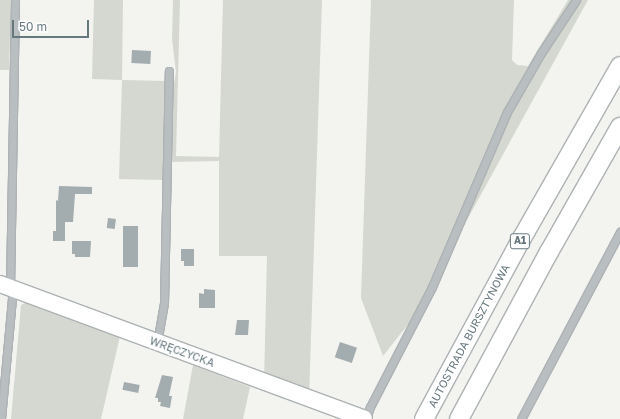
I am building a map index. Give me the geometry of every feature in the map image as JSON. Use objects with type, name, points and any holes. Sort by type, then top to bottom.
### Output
[{"type":"highway","name":"AUTOSTRADA BURSZTYNOWA","points":[[424,418],[522,238],[620,66]]},
{"type":"highway","points":[[459,419],[549,252],[620,127]]},
{"type":"main road","name":"WRĘCZYCKA","points":[[8,287],[365,419]]},
{"type":"street","points":[[1,419],[12,297],[8,287],[15,0]]},
{"type":"street","points":[[365,419],[432,288],[507,112],[541,52],[576,0]]},
{"type":"street","points":[[157,343],[164,303],[169,71]]},
{"type":"street","points":[[520,419],[620,232]]},
{"type":"shaded area","points":[[0,0],[11,0],[9,70],[0,70]]},
{"type":"shaded area","points":[[94,0],[123,0],[122,80],[92,79]]},
{"type":"shaded area","points":[[173,0],[180,0],[176,156],[219,157],[223,0],[322,0],[309,399],[264,382],[267,256],[219,256],[219,161],[170,162],[172,97],[176,72],[172,39]]},
{"type":"shaded area","points":[[371,0],[514,0],[512,60],[517,65],[528,66],[568,0],[588,0],[413,318],[383,356],[361,298]]},
{"type":"shaded area","points":[[122,80],[166,81],[165,180],[119,179]]},
{"type":"shaded area","points":[[27,302],[120,336],[101,419],[11,419],[21,305]]},
{"type":"shaded area","points":[[193,365],[250,387],[243,419],[183,419]]},
{"type":"building","points":[[132,50],[151,51],[150,64],[131,63]]},
{"type":"building","points":[[59,186],[92,187],[92,194],[75,194],[73,222],[65,222],[65,241],[53,241],[53,231],[56,231],[56,200],[58,201]]},
{"type":"building","points":[[108,218],[116,219],[115,229],[107,228]]},
{"type":"building","points":[[123,226],[138,226],[138,267],[123,267]]},
{"type":"building","points":[[72,241],[91,241],[90,257],[75,257],[75,254],[72,254]]},
{"type":"building","points":[[181,249],[194,249],[194,266],[184,266],[184,261],[181,261]]},
{"type":"building","points":[[204,289],[215,290],[215,308],[199,308],[199,293],[204,294]]},
{"type":"building","points":[[237,320],[249,320],[248,335],[235,335]]},
{"type":"building","points":[[340,342],[357,348],[352,363],[335,357]]},
{"type":"building","points":[[162,375],[173,377],[169,396],[172,396],[170,408],[160,406],[161,402],[158,402],[158,398],[155,398]]},
{"type":"building","points":[[124,382],[140,385],[138,393],[122,390]]}]
